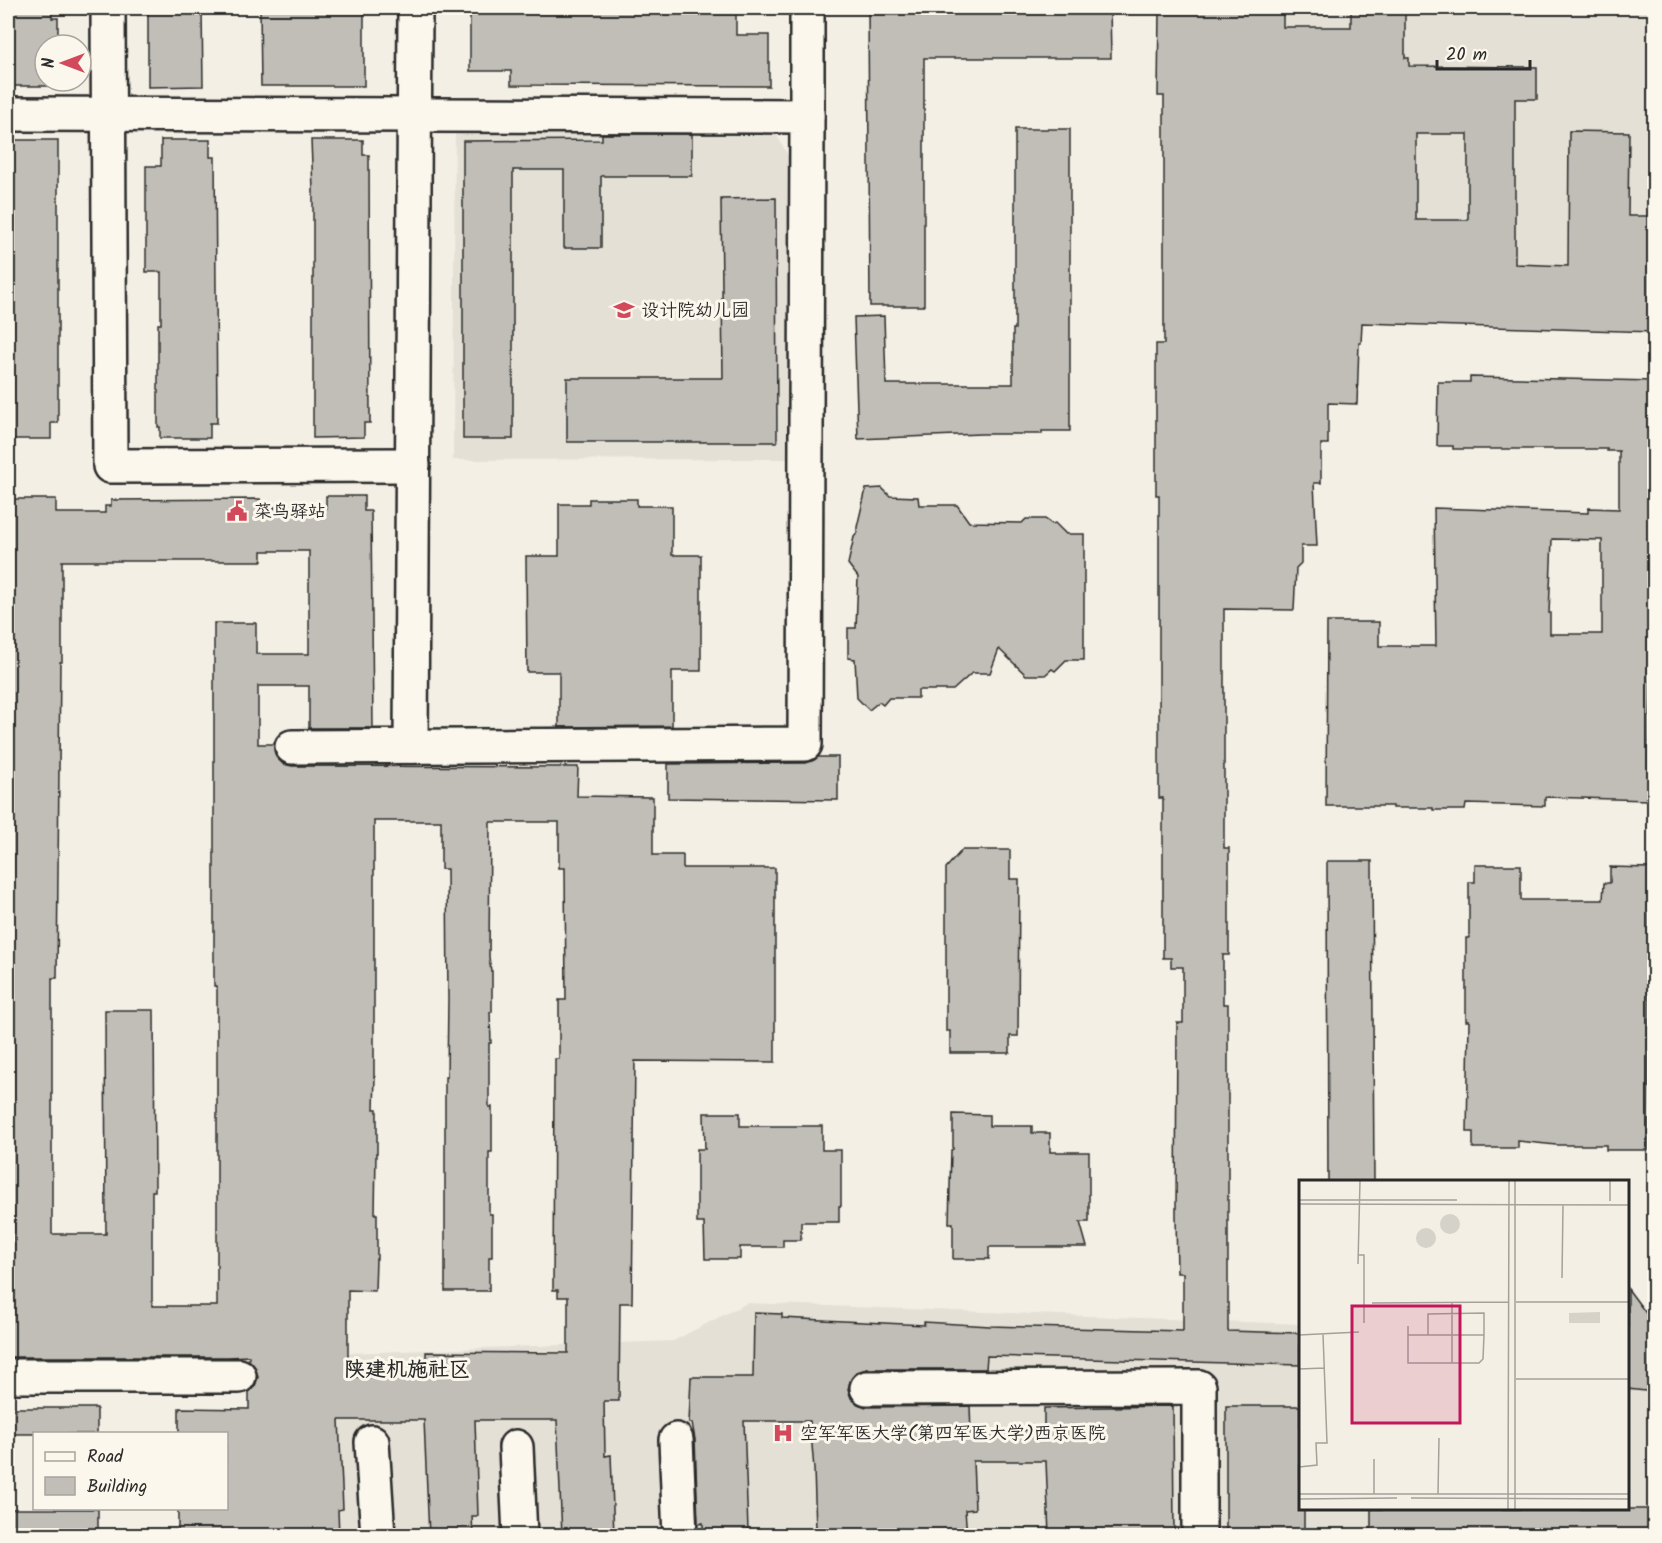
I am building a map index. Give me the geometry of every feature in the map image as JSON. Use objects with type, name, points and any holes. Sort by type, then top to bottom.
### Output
[{"type":"street","points":[[108,8],[110,466],[413,465]]},
{"type":"street","points":[[411,746],[415,8]]},
{"type":"street","points":[[292,747],[805,744],[807,8]]},
{"type":"street","points":[[8,114],[807,116]]},
{"type":"street","points":[[8,1376],[239,1376]]},
{"type":"street","points":[[867,1388],[1199,1387],[1199,1536]]},
{"type":"street","points":[[676,1440],[680,1536]]},
{"type":"street","points":[[372,1442],[378,1536]]},
{"type":"street","points":[[516,1447],[520,1536]]},
{"type":"shaded area","points":[[1240,8],[1654,8],[1654,309],[1241,297]]},
{"type":"shaded area","name":"设计院幼儿园","points":[[455,124],[771,124],[791,161],[796,459],[453,460]]},
{"type":"shaded area","name":"空军军医大学(第四军医大学)西京医院","points":[[747,1303],[1299,1324],[1299,1510],[1629,1510],[1629,1354],[1654,1357],[1654,1535],[264,1536],[268,1356],[673,1341]]},
{"type":"building","points":[[8,8],[52,8],[52,18],[58,18],[58,33],[33,33],[33,86],[8,86]]},
{"type":"building","points":[[148,8],[197,8],[197,10],[202,10],[203,86],[148,87]]},
{"type":"building","points":[[260,8],[364,8],[364,86],[261,86]]},
{"type":"building","points":[[470,8],[664,8],[664,14],[736,14],[736,35],[769,35],[769,86],[511,85],[511,71],[470,71]]},
{"type":"building","points":[[868,8],[1110,8],[1111,58],[924,58],[924,306],[870,306]]},
{"type":"building","points":[[1159,8],[1283,8],[1283,27],[1351,27],[1351,8],[1405,8],[1405,58],[1409,58],[1409,66],[1537,67],[1537,99],[1515,99],[1515,264],[1568,266],[1569,131],[1629,132],[1628,216],[1654,216],[1654,332],[1362,323],[1357,404],[1328,403],[1328,444],[1321,444],[1321,483],[1314,483],[1317,546],[1301,546],[1301,563],[1296,568],[1294,610],[1224,609],[1224,848],[1229,848],[1229,955],[1223,955],[1223,1004],[1228,1004],[1228,1331],[1299,1333],[1299,1365],[987,1356],[986,1369],[867,1369],[857,1372],[851,1379],[848,1389],[851,1398],[866,1407],[970,1406],[971,1434],[1044,1429],[1044,1408],[1173,1406],[1174,1536],[1049,1536],[1046,1461],[973,1461],[975,1509],[965,1510],[967,1536],[820,1536],[820,1528],[816,1529],[810,1421],[744,1421],[748,1530],[743,1530],[743,1536],[703,1536],[703,1523],[698,1524],[695,1439],[692,1423],[689,1423],[691,1377],[753,1377],[754,1313],[782,1314],[782,1318],[924,1325],[924,1322],[1183,1331],[1183,1273],[1177,1273],[1176,1215],[1177,1023],[1183,1023],[1183,967],[1171,967],[1171,958],[1163,958],[1163,798],[1159,798],[1159,495],[1156,495],[1156,344],[1164,344],[1164,96],[1158,96]],"holes":[[[1416,134],[1468,134],[1468,220],[1416,220]]]},
{"type":"building","points":[[1015,129],[1070,129],[1070,431],[1042,431],[1042,434],[858,439],[854,317],[884,316],[886,384],[1013,384]]},
{"type":"building","points":[[602,134],[692,134],[692,176],[601,176],[601,248],[564,248],[564,170],[513,170],[513,439],[463,439],[463,141],[602,140]]},
{"type":"building","points":[[8,140],[58,140],[58,423],[51,423],[51,439],[8,439]]},
{"type":"building","points":[[161,140],[210,140],[210,157],[215,157],[217,423],[210,423],[210,438],[160,438],[160,427],[158,427],[158,324],[161,324],[161,272],[146,272],[146,166],[161,166]]},
{"type":"building","points":[[311,140],[363,140],[363,155],[369,155],[370,423],[364,423],[364,437],[313,438]]},
{"type":"building","points":[[776,198],[777,442],[567,442],[567,378],[723,378],[721,199]]},
{"type":"building","points":[[1470,377],[1654,381],[1654,467],[1652,467],[1649,555],[1650,656],[1652,656],[1648,800],[1545,797],[1545,806],[1466,804],[1465,810],[1393,808],[1393,806],[1326,806],[1327,622],[1379,622],[1379,646],[1436,646],[1434,508],[1588,513],[1588,508],[1619,509],[1619,451],[1607,451],[1607,449],[1453,449],[1453,446],[1437,446],[1438,382],[1470,382]],"holes":[[[1552,539],[1602,540],[1602,634],[1550,634]]]},
{"type":"building","points":[[882,488],[890,496],[918,497],[919,505],[957,505],[969,522],[1022,523],[1026,519],[1045,519],[1052,524],[1055,523],[1066,534],[1084,534],[1084,660],[1066,660],[1055,671],[1052,669],[1045,675],[1026,675],[999,649],[990,673],[972,673],[953,690],[918,690],[918,698],[889,698],[883,705],[879,702],[869,710],[857,698],[855,659],[848,658],[848,628],[856,628],[858,577],[848,564],[866,489]]},
{"type":"building","points":[[326,496],[364,496],[364,511],[371,511],[373,728],[309,728],[309,686],[258,686],[258,744],[274,744],[276,757],[283,764],[292,766],[578,767],[577,796],[653,797],[653,855],[683,855],[683,868],[775,868],[775,1062],[635,1061],[632,1303],[620,1303],[619,1401],[604,1401],[605,1456],[611,1455],[614,1536],[562,1536],[557,1420],[475,1420],[478,1516],[472,1516],[473,1536],[429,1536],[424,1420],[339,1420],[343,1509],[338,1510],[339,1536],[178,1536],[178,1510],[228,1510],[228,1432],[179,1432],[179,1408],[249,1409],[249,1392],[255,1386],[258,1377],[249,1356],[8,1357],[8,1311],[13,1311],[13,1224],[8,1224],[8,499],[56,499],[56,513],[105,513],[105,506],[111,506],[111,500],[260,499],[260,505],[274,505],[274,508],[326,508]],"holes":[[[262,551],[309,551],[309,654],[256,654],[256,623],[214,623],[217,1306],[152,1306],[152,1191],[155,1191],[154,1010],[105,1010],[106,1234],[52,1234],[52,978],[57,978],[62,561],[262,561]],[[374,821],[441,821],[441,869],[447,869],[445,1291],[489,1291],[489,1257],[492,1257],[492,1214],[489,1214],[489,1152],[492,1152],[492,1107],[489,1107],[489,1043],[491,1043],[490,1012],[492,1012],[492,971],[489,957],[490,822],[559,822],[559,868],[565,868],[566,1000],[559,1000],[559,1059],[555,1059],[554,1077],[553,1290],[558,1290],[558,1297],[568,1297],[568,1353],[426,1352],[426,1377],[348,1377],[348,1290],[375,1291],[377,1259],[377,1214],[375,1214],[377,1109],[374,1109]]]},
{"type":"building","points":[[589,499],[637,499],[637,506],[672,506],[672,555],[701,555],[701,671],[672,671],[672,726],[559,727],[559,672],[527,672],[526,556],[559,556],[559,504],[589,504]]},
{"type":"building","points":[[818,757],[838,757],[838,800],[668,798],[668,764],[805,763]]},
{"type":"building","points":[[962,850],[1010,850],[1010,879],[1019,879],[1018,1036],[1010,1036],[1010,1053],[950,1053],[950,1031],[946,1031],[946,868]]},
{"type":"building","points":[[1327,861],[1372,861],[1374,1180],[1328,1180]]},
{"type":"building","points":[[1475,865],[1521,865],[1521,900],[1603,900],[1604,883],[1610,883],[1610,867],[1650,868],[1648,1150],[1606,1150],[1606,1145],[1556,1145],[1518,1141],[1518,1148],[1473,1148],[1473,1132],[1467,1132],[1469,1021],[1466,1021],[1466,938],[1469,938],[1469,882],[1475,882]]},
{"type":"building","points":[[704,1113],[740,1113],[740,1126],[822,1126],[822,1150],[841,1150],[839,1222],[801,1222],[801,1240],[783,1240],[783,1247],[740,1247],[740,1259],[705,1259],[704,1223],[697,1223],[697,1149],[705,1149]]},
{"type":"building","points":[[953,1114],[989,1115],[989,1126],[1032,1126],[1032,1133],[1050,1133],[1050,1152],[1089,1152],[1089,1222],[1080,1222],[1087,1247],[989,1247],[989,1259],[953,1259],[953,1223],[949,1223]]},
{"type":"building","points":[[1629,1290],[1654,1324],[1652,1360],[1654,1361],[1654,1392],[1629,1389]]},
{"type":"building","points":[[1226,1406],[1299,1406],[1299,1510],[1304,1510],[1304,1536],[1226,1536]]},
{"type":"building","points":[[8,1408],[97,1408],[97,1432],[8,1434]]},
{"type":"building","points":[[8,1509],[98,1510],[98,1536],[8,1536]]},
{"type":"building","points":[[1654,1509],[1654,1536],[1371,1536],[1371,1510]]},
{"type":"place","name":"设计院幼儿园","points":[[624,310]]},
{"type":"place","name":"菜鸟驿站","points":[[237,511]]},
{"type":"place","name":"空军军医大学(第四军医大学)西京医院","points":[[783,1433]]},
{"type":"district","name":"陕建机施社区","points":[[407,1369]]}]
